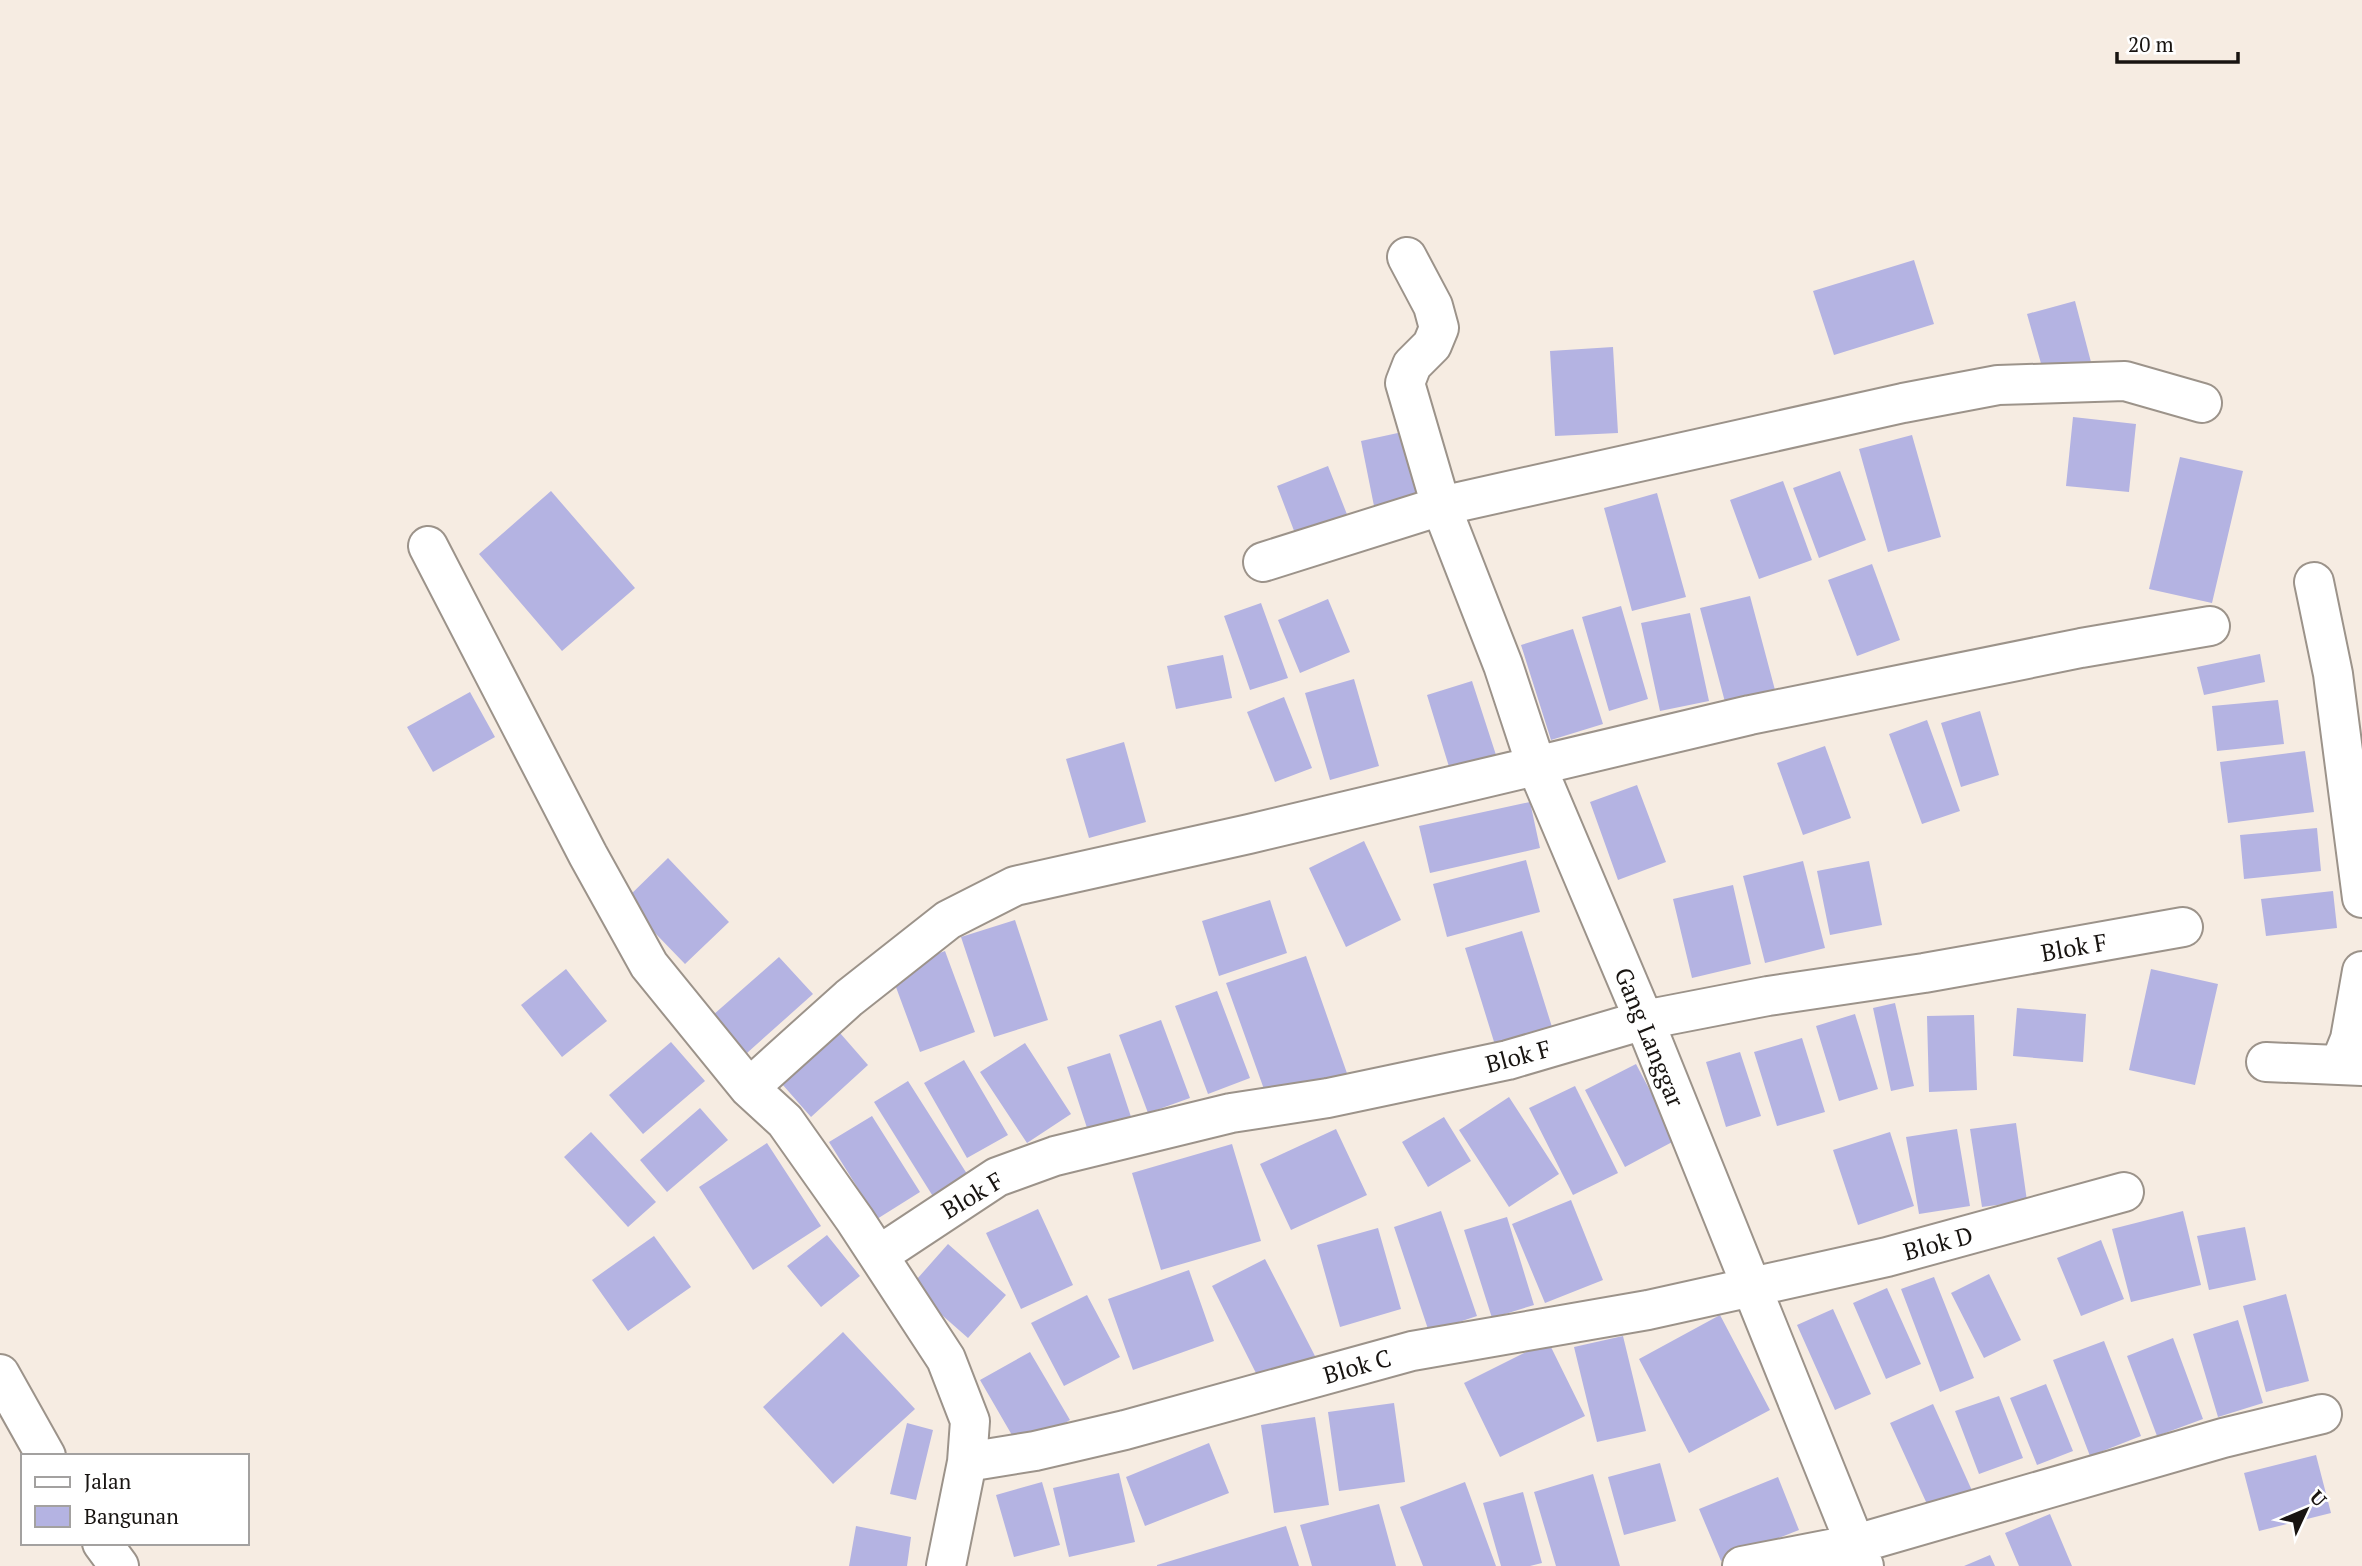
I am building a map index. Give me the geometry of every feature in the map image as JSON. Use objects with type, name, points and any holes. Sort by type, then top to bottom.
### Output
[{"type":"street","name":"Gang Langgar","points":[[1408,257],[1433,306],[1439,328],[1433,345],[1412,365],[1405,383],[1441,506],[1503,665],[1536,765],[1644,1020],[1860,1555]]},
{"type":"street","points":[[1263,562],[1441,506],[1903,403],[1998,385],[2124,381],[2202,403]]},
{"type":"street","points":[[428,546],[588,855],[649,965],[749,1088],[785,1121],[879,1255],[946,1359],[970,1420],[967,1462],[946,1566]]},
{"type":"street","points":[[2314,582],[2333,674],[2362,898]]},
{"type":"street","points":[[749,1088],[849,998],[948,920],[1015,886],[1249,834],[1750,715],[2081,648],[2210,626]]},
{"type":"street","name":"Blok F","points":[[879,1255],[997,1177],[1055,1156],[1231,1114],[1328,1098],[1508,1060],[1644,1020],[1768,996],[1924,973],[2183,927]]},
{"type":"street","points":[[2266,1062],[2351,1065],[2350,1039],[2362,971]]},
{"type":"street","name":"Blok D","points":[[1752,1287],[1887,1257],[2124,1192]]},
{"type":"street","name":"Blok C","points":[[967,1462],[1035,1451],[1125,1430],[1412,1351],[1595,1320],[1752,1287]]},
{"type":"street","points":[[0,1374],[45,1454]]},
{"type":"street","points":[[1742,1566],[1860,1555],[2223,1438],[2322,1414]]},
{"type":"street","points":[[103,1545],[119,1566]]},
{"type":"building","points":[[1914,260],[1934,324],[1834,355],[1813,291]]},
{"type":"building","points":[[2075,301],[2091,362],[2044,374],[2027,314]]},
{"type":"building","points":[[1613,347],[1618,433],[1555,436],[1550,351]]},
{"type":"building","points":[[2073,417],[2136,424],[2129,492],[2066,486]]},
{"type":"building","points":[[1407,431],[1422,502],[1375,511],[1361,441]]},
{"type":"building","points":[[1912,435],[1941,537],[1888,552],[1859,449]]},
{"type":"building","points":[[2180,457],[2243,471],[2212,603],[2149,589]]},
{"type":"building","points":[[1328,466],[1348,517],[1296,536],[1277,486]]},
{"type":"building","points":[[1840,471],[1866,540],[1819,558],[1793,488]]},
{"type":"building","points":[[1783,481],[1812,560],[1759,579],[1730,500]]},
{"type":"building","points":[[551,491],[635,588],[562,651],[479,554]]},
{"type":"building","points":[[1657,493],[1686,597],[1632,611],[1604,508]]},
{"type":"building","points":[[1872,564],[1900,640],[1857,656],[1828,580]]},
{"type":"building","points":[[1750,596],[1775,690],[1725,702],[1700,608]]},
{"type":"building","points":[[1328,599],[1350,652],[1300,673],[1278,620]]},
{"type":"building","points":[[1261,603],[1288,678],[1250,690],[1224,616]]},
{"type":"building","points":[[1621,606],[1648,699],[1609,711],[1582,617]]},
{"type":"building","points":[[1690,613],[1709,701],[1660,711],[1641,623]]},
{"type":"building","points":[[1573,629],[1603,724],[1551,740],[1521,645]]},
{"type":"building","points":[[2260,654],[2265,682],[2204,695],[2197,667]]},
{"type":"building","points":[[1223,655],[1232,698],[1176,709],[1167,666]]},
{"type":"building","points":[[1354,679],[1379,766],[1330,780],[1305,693]]},
{"type":"building","points":[[1472,681],[1496,755],[1450,770],[1427,695]]},
{"type":"building","points":[[470,692],[495,737],[433,772],[407,727]]},
{"type":"building","points":[[1284,697],[1312,768],[1275,782],[1247,712]]},
{"type":"building","points":[[2278,700],[2284,744],[2217,751],[2212,706]]},
{"type":"building","points":[[1980,711],[1999,775],[1961,787],[1941,723]]},
{"type":"building","points":[[1927,720],[1960,811],[1922,824],[1889,734]]},
{"type":"building","points":[[1124,742],[1146,822],[1089,838],[1066,759]]},
{"type":"building","points":[[1825,746],[1851,818],[1803,835],[1777,763]]},
{"type":"building","points":[[2305,751],[2314,812],[2228,823],[2220,762]]},
{"type":"building","points":[[1637,785],[1666,862],[1618,880],[1590,802]]},
{"type":"building","points":[[1530,802],[1540,848],[1430,873],[1419,826]]},
{"type":"building","points":[[2317,828],[2321,871],[2244,879],[2240,835]]},
{"type":"building","points":[[1364,841],[1401,920],[1346,947],[1309,868]]},
{"type":"building","points":[[668,858],[729,922],[685,964],[624,901]]},
{"type":"building","points":[[1526,860],[1540,912],[1447,937],[1433,884]]},
{"type":"building","points":[[1803,861],[1825,948],[1765,963],[1743,876]]},
{"type":"building","points":[[1869,861],[1882,925],[1830,935],[1817,871]]},
{"type":"building","points":[[1733,885],[1751,964],[1692,978],[1673,899]]},
{"type":"building","points":[[2333,891],[2337,928],[2266,936],[2261,899]]},
{"type":"building","points":[[1270,900],[1287,953],[1219,976],[1202,921]]},
{"type":"building","points":[[1015,920],[1048,1020],[994,1037],[961,937]]},
{"type":"building","points":[[1522,931],[1552,1027],[1495,1045],[1465,948]]},
{"type":"building","points":[[945,951],[975,1032],[920,1052],[890,971]]},
{"type":"building","points":[[1306,956],[1349,1079],[1270,1106],[1226,983]]},
{"type":"building","points":[[779,957],[813,994],[747,1053],[713,1015]]},
{"type":"building","points":[[566,969],[607,1021],[562,1057],[521,1005]]},
{"type":"building","points":[[2151,969],[2218,984],[2195,1085],[2129,1070]]},
{"type":"building","points":[[1217,991],[1250,1078],[1208,1094],[1175,1006]]},
{"type":"building","points":[[1895,1003],[1914,1086],[1891,1091],[1873,1008]]},
{"type":"building","points":[[2017,1008],[2086,1014],[2083,1062],[2013,1056]]},
{"type":"building","points":[[1855,1014],[1878,1089],[1839,1101],[1816,1026]]},
{"type":"building","points":[[1974,1015],[1977,1090],[1929,1092],[1927,1016]]},
{"type":"building","points":[[1161,1020],[1190,1098],[1148,1113],[1119,1035]]},
{"type":"building","points":[[833,1025],[868,1065],[811,1117],[775,1076]]},
{"type":"building","points":[[1802,1038],[1825,1112],[1777,1126],[1754,1052]]},
{"type":"building","points":[[671,1042],[705,1081],[643,1134],[609,1095]]},
{"type":"building","points":[[1025,1043],[1071,1114],[1027,1143],[980,1072]]},
{"type":"building","points":[[1740,1052],[1761,1116],[1726,1127],[1706,1062]]},
{"type":"building","points":[[1110,1053],[1134,1126],[1091,1140],[1067,1067]]},
{"type":"building","points":[[964,1060],[1008,1135],[967,1158],[924,1083]]},
{"type":"building","points":[[1636,1064],[1676,1140],[1625,1167],[1585,1090]]},
{"type":"building","points":[[908,1081],[969,1177],[934,1198],[874,1102]]},
{"type":"building","points":[[1575,1086],[1618,1173],[1573,1195],[1529,1108]]},
{"type":"building","points":[[1509,1097],[1559,1174],[1509,1207],[1459,1130]]},
{"type":"building","points":[[700,1108],[728,1140],[667,1192],[640,1160]]},
{"type":"building","points":[[872,1116],[920,1192],[877,1219],[829,1142]]},
{"type":"building","points":[[1444,1117],[1471,1161],[1428,1187],[1402,1142]]},
{"type":"building","points":[[2016,1123],[2027,1201],[1982,1207],[1970,1129]]},
{"type":"building","points":[[1336,1129],[1367,1195],[1291,1230],[1260,1164]]},
{"type":"building","points":[[1957,1129],[1970,1206],[1919,1214],[1906,1137]]},
{"type":"building","points":[[591,1132],[656,1202],[628,1227],[564,1157]]},
{"type":"building","points":[[1890,1132],[1914,1206],[1858,1225],[1833,1150]]},
{"type":"building","points":[[767,1143],[821,1226],[753,1270],[699,1187]]},
{"type":"building","points":[[1232,1144],[1261,1241],[1161,1270],[1132,1173]]},
{"type":"building","points":[[1571,1200],[1603,1280],[1545,1303],[1512,1224]]},
{"type":"building","points":[[1038,1209],[1073,1285],[1021,1309],[986,1233]]},
{"type":"building","points":[[1441,1211],[1477,1316],[1429,1332],[1394,1227]]},
{"type":"building","points":[[2183,1211],[2201,1285],[2131,1302],[2112,1229]]},
{"type":"building","points":[[1507,1217],[1534,1305],[1492,1318],[1464,1230]]},
{"type":"building","points":[[2245,1227],[2256,1280],[2209,1290],[2197,1236]]},
{"type":"building","points":[[1378,1228],[1401,1309],[1340,1327],[1317,1245]]},
{"type":"building","points":[[827,1235],[860,1276],[821,1307],[787,1266]]},
{"type":"building","points":[[654,1236],[691,1287],[628,1331],[592,1280]]},
{"type":"building","points":[[2101,1240],[2124,1299],[2081,1316],[2057,1258]]},
{"type":"building","points":[[948,1244],[1006,1295],[968,1338],[910,1287]]},
{"type":"building","points":[[1265,1259],[1315,1356],[1261,1383],[1212,1286]]},
{"type":"building","points":[[1189,1270],[1214,1341],[1133,1370],[1108,1299]]},
{"type":"building","points":[[1989,1274],[2021,1340],[1984,1358],[1951,1293]]},
{"type":"building","points":[[1934,1277],[1974,1378],[1940,1392],[1901,1289]]},
{"type":"building","points":[[1887,1288],[1921,1364],[1886,1379],[1853,1303]]},
{"type":"building","points":[[2286,1294],[2309,1381],[2266,1392],[2243,1306]]},
{"type":"building","points":[[1087,1295],[1120,1357],[1064,1386],[1031,1323]]},
{"type":"building","points":[[1833,1309],[1871,1394],[1835,1410],[1797,1325]]},
{"type":"building","points":[[1720,1315],[1770,1410],[1689,1453],[1639,1359]]},
{"type":"building","points":[[2238,1320],[2263,1403],[2218,1417],[2193,1334]]},
{"type":"building","points":[[843,1332],[915,1409],[833,1484],[763,1407]]},
{"type":"building","points":[[1623,1336],[1646,1431],[1597,1442],[1574,1347]]},
{"type":"building","points":[[2173,1338],[2203,1419],[2157,1436],[2127,1356]]},
{"type":"building","points":[[1548,1341],[1585,1416],[1500,1457],[1464,1383]]},
{"type":"building","points":[[2104,1341],[2141,1436],[2090,1456],[2053,1360]]},
{"type":"building","points":[[1030,1352],[1070,1420],[1020,1449],[980,1380]]},
{"type":"building","points":[[2046,1384],[2073,1451],[2037,1465],[2010,1398]]},
{"type":"building","points":[[1999,1396],[2023,1458],[1979,1474],[1955,1411]]},
{"type":"building","points":[[1394,1403],[1405,1482],[1339,1491],[1328,1412]]},
{"type":"building","points":[[1933,1404],[1974,1495],[1932,1515],[1890,1423]]},
{"type":"building","points":[[1315,1417],[1329,1505],[1274,1513],[1261,1425]]},
{"type":"building","points":[[907,1423],[933,1430],[916,1500],[890,1494]]},
{"type":"building","points":[[1209,1443],[1229,1493],[1145,1526],[1126,1477]]},
{"type":"building","points":[[2316,1455],[2331,1513],[2259,1531],[2244,1473]]},
{"type":"building","points":[[1660,1463],[1676,1521],[1624,1535],[1608,1477]]},
{"type":"building","points":[[1119,1473],[1135,1542],[1069,1557],[1053,1488]]},
{"type":"building","points":[[1593,1474],[1620,1566],[1556,1566],[1534,1492]]},
{"type":"building","points":[[1778,1477],[1799,1530],[1721,1561],[1699,1509]]},
{"type":"building","points":[[1042,1482],[1060,1545],[1014,1557],[996,1495]]},
{"type":"building","points":[[1465,1482],[1496,1566],[1423,1566],[1400,1507]]},
{"type":"building","points":[[1523,1492],[1542,1563],[1530,1566],[1501,1566],[1483,1503]]},
{"type":"building","points":[[1379,1504],[1396,1566],[1312,1566],[1300,1525]]},
{"type":"building","points":[[2050,1514],[2072,1566],[2019,1566],[2005,1533]]},
{"type":"building","points":[[856,1526],[911,1537],[907,1566],[849,1566]]},
{"type":"building","points":[[1286,1526],[1299,1566],[1157,1566],[1157,1565]]},
{"type":"building","points":[[1990,1555],[1995,1566],[1964,1566]]}]
